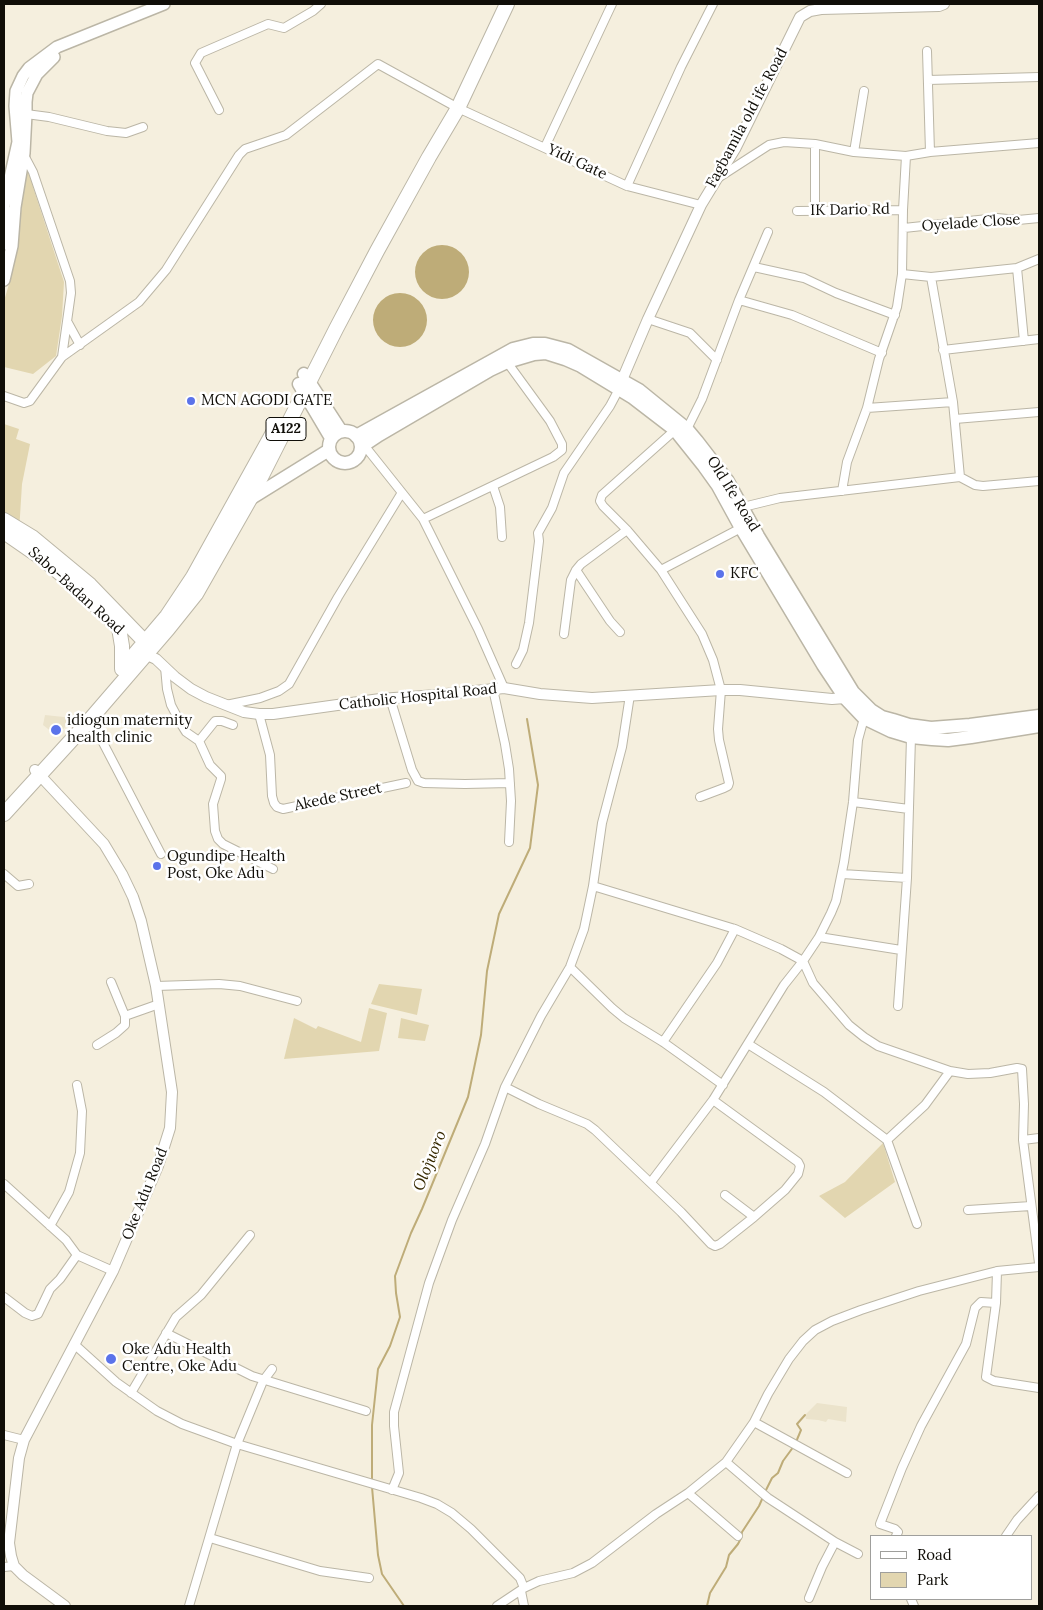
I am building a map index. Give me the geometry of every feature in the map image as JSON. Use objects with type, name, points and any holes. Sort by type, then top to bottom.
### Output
[{"type":"highway","name":"A122","points":[[455,106],[499,4]]},
{"type":"highway","name":"A122","points":[[4,814],[122,669],[147,650],[193,577],[304,383],[429,156],[507,4]]},
{"type":"highway","name":"A122","points":[[4,803],[87,723],[196,594],[250,500],[304,383]]},
{"type":"highway","name":"Sabo-Badan Road","points":[[4,520],[17,527],[90,585],[120,623]]},
{"type":"highway","name":"Sabo-Badan Road","points":[[4,532],[21,542],[120,623],[147,650]]},
{"type":"highway","points":[[122,669],[120,623],[151,623],[167,616]]},
{"type":"main road","points":[[4,261],[6,234],[4,206],[18,142],[15,99],[19,84],[29,68],[47,53],[84,35],[164,4]]},
{"type":"main road","points":[[4,280],[10,258],[15,207],[24,154],[28,93],[37,74],[51,59],[84,35]]},
{"type":"main road","name":"Old Ife Road","points":[[304,383],[334,440],[336,460],[348,462],[356,458],[360,442],[484,364],[513,349],[533,344],[545,344],[568,350],[621,385]]},
{"type":"main road","name":"Old Ife Road","points":[[360,442],[379,434],[507,362],[534,354],[546,353],[581,366],[621,385],[639,390],[681,429],[722,483],[743,507],[832,659],[853,692],[871,710],[882,717],[909,725],[931,728],[1039,716]]},
{"type":"main road","points":[[250,500],[349,431],[360,442]]},
{"type":"main road","name":"Old Ife Road","points":[[722,483],[741,528],[823,665],[845,698],[864,718],[891,732],[911,737],[948,740],[1039,726]]},
{"type":"street","points":[[219,110],[195,63],[201,53],[268,24],[284,28],[313,12],[321,4]]},
{"type":"street","points":[[545,147],[612,4]]},
{"type":"street","points":[[627,186],[681,67],[713,4]]},
{"type":"street","points":[[800,17],[808,4]]},
{"type":"street","points":[[800,17],[810,11],[821,9],[939,6],[944,4]]},
{"type":"street","name":"Fagbamila old ife Road","points":[[621,385],[648,319],[701,205],[742,136],[800,17]]},
{"type":"street","points":[[926,52],[930,152]]},
{"type":"street","name":"Yidi Gate","points":[[80,345],[139,302],[151,289],[166,270],[238,155],[245,149],[286,135],[378,64],[455,106],[627,186],[701,205]]},
{"type":"street","points":[[928,80],[1039,77]]},
{"type":"street","points":[[854,152],[864,91]]},
{"type":"street","points":[[26,114],[49,117],[107,131],[126,133],[143,127]]},
{"type":"street","points":[[716,179],[770,146],[784,142],[815,144],[854,152],[906,156],[930,152],[1039,143]]},
{"type":"street","points":[[815,144],[815,210]]},
{"type":"street","points":[[24,154],[33,172],[68,276],[71,293],[62,358]]},
{"type":"street","points":[[842,491],[847,462],[867,408],[879,359],[895,315],[902,274],[906,156]]},
{"type":"street","name":"IK Dario Rd","points":[[797,211],[903,210]]},
{"type":"street","name":"Oyelade Close","points":[[904,228],[997,218],[1018,220],[1039,218]]},
{"type":"street","points":[[700,797],[724,788],[729,783],[719,740],[721,690],[714,660],[705,640],[661,570],[600,501],[602,496],[681,429],[702,399],[739,300],[768,232]]},
{"type":"street","points":[[902,274],[931,277],[1018,268],[1039,259]]},
{"type":"street","points":[[754,267],[804,278],[836,293],[895,315]]},
{"type":"street","points":[[1018,268],[1024,341]]},
{"type":"street","points":[[931,277],[953,402],[960,477]]},
{"type":"street","points":[[739,300],[792,316],[882,352]]},
{"type":"street","points":[[648,319],[690,333],[717,360]]},
{"type":"street","points":[[4,396],[24,403],[30,401],[62,358],[80,345],[68,323]]},
{"type":"street","points":[[943,350],[1039,339]]},
{"type":"street","points":[[423,519],[553,457],[562,450],[562,444],[550,421],[507,362]]},
{"type":"street","points":[[516,664],[523,650],[529,623],[539,541],[538,533],[552,508],[564,473],[610,406],[621,385]]},
{"type":"street","points":[[867,408],[953,402]]},
{"type":"street","points":[[955,419],[1039,412]]},
{"type":"street","points":[[360,442],[423,519],[478,628],[504,688]]},
{"type":"street","points":[[743,507],[780,498],[960,477],[975,485],[983,486],[1039,481]]},
{"type":"street","points":[[493,486],[500,507],[502,537]]},
{"type":"street","points":[[224,705],[260,698],[279,691],[289,684],[338,597],[401,494]]},
{"type":"street","points":[[661,570],[741,528]]},
{"type":"street","points":[[564,634],[571,580],[576,570],[626,530]]},
{"type":"street","points":[[576,570],[610,621],[620,632]]},
{"type":"street","name":"Catholic Hospital Road","points":[[147,650],[191,689],[224,705],[244,712],[258,714],[273,714],[390,698],[444,695],[504,688],[592,698],[721,690],[740,690],[832,699],[845,698]]},
{"type":"street","points":[[165,667],[171,705],[186,732],[199,741],[210,765],[221,776],[213,804],[215,831],[218,839],[223,844],[273,869]]},
{"type":"street","points":[[493,689],[505,744],[510,783],[509,842]]},
{"type":"street","points":[[388,1488],[399,1473],[394,1412],[422,1308],[452,1220],[485,1144],[505,1087],[541,1016],[570,966],[584,929],[602,822],[622,747],[630,695]]},
{"type":"street","points":[[390,698],[412,770],[418,781],[424,783],[465,784],[510,783]]},
{"type":"street","name":"Akede Street","points":[[258,714],[270,755],[272,796],[277,807],[282,809],[406,784]]},
{"type":"street","points":[[651,1182],[723,1085],[784,985],[819,937],[836,901],[853,802],[858,740],[864,718]]},
{"type":"street","points":[[199,741],[215,721],[222,721],[233,725]]},
{"type":"street","points":[[87,723],[99,735],[161,854]]},
{"type":"street","points":[[898,1006],[907,878],[911,737]]},
{"type":"street","name":"Oke Adu Road","points":[[37,772],[104,844],[122,874],[141,921],[156,986],[172,1092],[170,1128],[158,1166],[113,1271],[24,1440],[16,1476],[6,1547],[9,1566],[65,1606]]},
{"type":"street","points":[[853,802],[909,809]]},
{"type":"street","points":[[4,874],[18,886],[29,884]]},
{"type":"street","points":[[842,874],[907,878]]},
{"type":"street","points":[[497,1606],[522,1590],[582,1569],[688,1493],[726,1462],[754,1422],[789,1359],[803,1341],[815,1330],[832,1321],[902,1296],[961,1280],[1039,1265],[1022,1140],[1024,1104],[1022,1069],[1017,1068],[978,1075],[950,1071],[878,1046],[864,1038],[849,1025],[813,983],[803,961],[782,948],[735,929],[592,886]]},
{"type":"street","points":[[662,1042],[717,962],[735,929]]},
{"type":"street","points":[[819,937],[901,950]]},
{"type":"street","points":[[570,966],[612,1008],[723,1085]]},
{"type":"street","points":[[97,1045],[124,1024],[125,1016],[111,982]]},
{"type":"street","points":[[156,986],[219,984],[240,986],[297,1001]]},
{"type":"street","points":[[125,1016],[159,1004]]},
{"type":"street","points":[[748,1044],[824,1092],[887,1140],[917,1224]]},
{"type":"street","points":[[887,1140],[925,1105],[950,1071]]},
{"type":"street","points":[[50,1226],[63,1206],[69,1192],[80,1153],[82,1111],[77,1085]]},
{"type":"street","points":[[505,1087],[539,1104],[587,1124],[605,1139],[634,1169],[651,1182],[714,1246],[720,1244],[785,1190],[798,1174],[800,1166],[798,1162],[713,1100]]},
{"type":"street","points":[[1022,1140],[1039,1138]]},
{"type":"street","points":[[5,1191],[66,1240],[78,1255],[113,1271]]},
{"type":"street","points":[[725,1195],[754,1217]]},
{"type":"street","points":[[968,1210],[1031,1206]]},
{"type":"street","points":[[131,1393],[176,1317],[201,1295],[250,1235]]},
{"type":"street","points":[[4,1296],[24,1313],[32,1316],[38,1314],[50,1289],[78,1255]]},
{"type":"street","points":[[997,1272],[996,1304],[986,1377],[994,1381],[1039,1387]]},
{"type":"street","points":[[896,1535],[898,1532],[895,1530],[880,1524],[902,1468],[966,1344],[975,1308],[981,1302],[996,1304]]},
{"type":"street","points":[[166,1333],[263,1380],[366,1411]]},
{"type":"street","points":[[74,1344],[116,1382],[158,1411],[182,1424],[237,1444],[437,1504],[471,1528],[520,1578],[524,1606]]},
{"type":"street","points":[[189,1606],[237,1444],[263,1380],[272,1369]]},
{"type":"street","points":[[754,1422],[847,1473]]},
{"type":"street","points":[[4,1435],[24,1440]]},
{"type":"street","points":[[726,1462],[768,1498],[858,1554]]},
{"type":"street","points":[[688,1493],[738,1536]]},
{"type":"street","points":[[1007,1535],[1017,1520],[1039,1496]]},
{"type":"street","points":[[210,1538],[320,1571],[369,1578]]},
{"type":"street","points":[[809,1598],[836,1542]]},
{"type":"shaded area","points":[[442,245],[452,247],[461,253],[467,262],[469,272],[467,282],[461,291],[452,297],[442,299],[432,297],[423,291],[417,282],[415,272],[417,262],[423,253],[432,247]]},
{"type":"shaded area","points":[[395,293],[405,293],[419,301],[425,310],[427,320],[425,330],[419,339],[405,347],[395,347],[385,342],[378,335],[373,325],[373,315],[378,305],[385,298]]},
{"type":"shaded area","name":"idiogun maternity health clinic","points":[[45,715],[73,718],[57,736],[43,725]]},
{"type":"shaded area","points":[[817,1403],[847,1407],[846,1422],[828,1419],[826,1422],[806,1419],[805,1415]]},
{"type":"green space","points":[[28,161],[33,187],[64,282],[62,316],[56,356],[33,374],[4,367],[4,301],[14,261]]},
{"type":"green space","points":[[4,424],[19,429],[16,439],[30,444],[22,484],[19,532],[4,525]]},
{"type":"green space","points":[[379,984],[422,989],[417,1015],[371,1004]]},
{"type":"green space","points":[[369,1008],[387,1013],[379,1051],[284,1059],[294,1018],[316,1029],[318,1026],[361,1042]]},
{"type":"green space","points":[[401,1018],[429,1025],[425,1041],[398,1038]]},
{"type":"green space","points":[[883,1143],[895,1182],[845,1218],[819,1196],[845,1182]]},
{"type":"waterway","name":"Olojuoro","points":[[372,1480],[372,1425],[378,1369],[390,1346],[400,1317],[395,1276],[468,1097],[481,1035],[487,971],[499,914],[530,848],[538,785],[527,719]]},
{"type":"waterway","points":[[796,1442],[801,1430],[797,1424],[805,1415]]},
{"type":"waterway","points":[[765,1492],[772,1478],[778,1473],[783,1461],[794,1446]]},
{"type":"waterway","name":"Olojuoro","points":[[372,1487],[378,1555],[382,1574],[404,1606]]},
{"type":"waterway","points":[[707,1606],[710,1593],[726,1567],[729,1555],[738,1544],[742,1532],[763,1497]]},
{"type":"place","name":"MCN AGODI GATE","points":[[191,401]]},
{"type":"place","name":"KFC","points":[[720,574]]},
{"type":"place","name":"idiogun maternity health clinic","points":[[56,730]]},
{"type":"place","name":"Ogundipe Health Post, Oke Adu","points":[[157,866]]},
{"type":"place","name":"Oke Adu Health Centre, Oke Adu","points":[[111,1359]]}]
